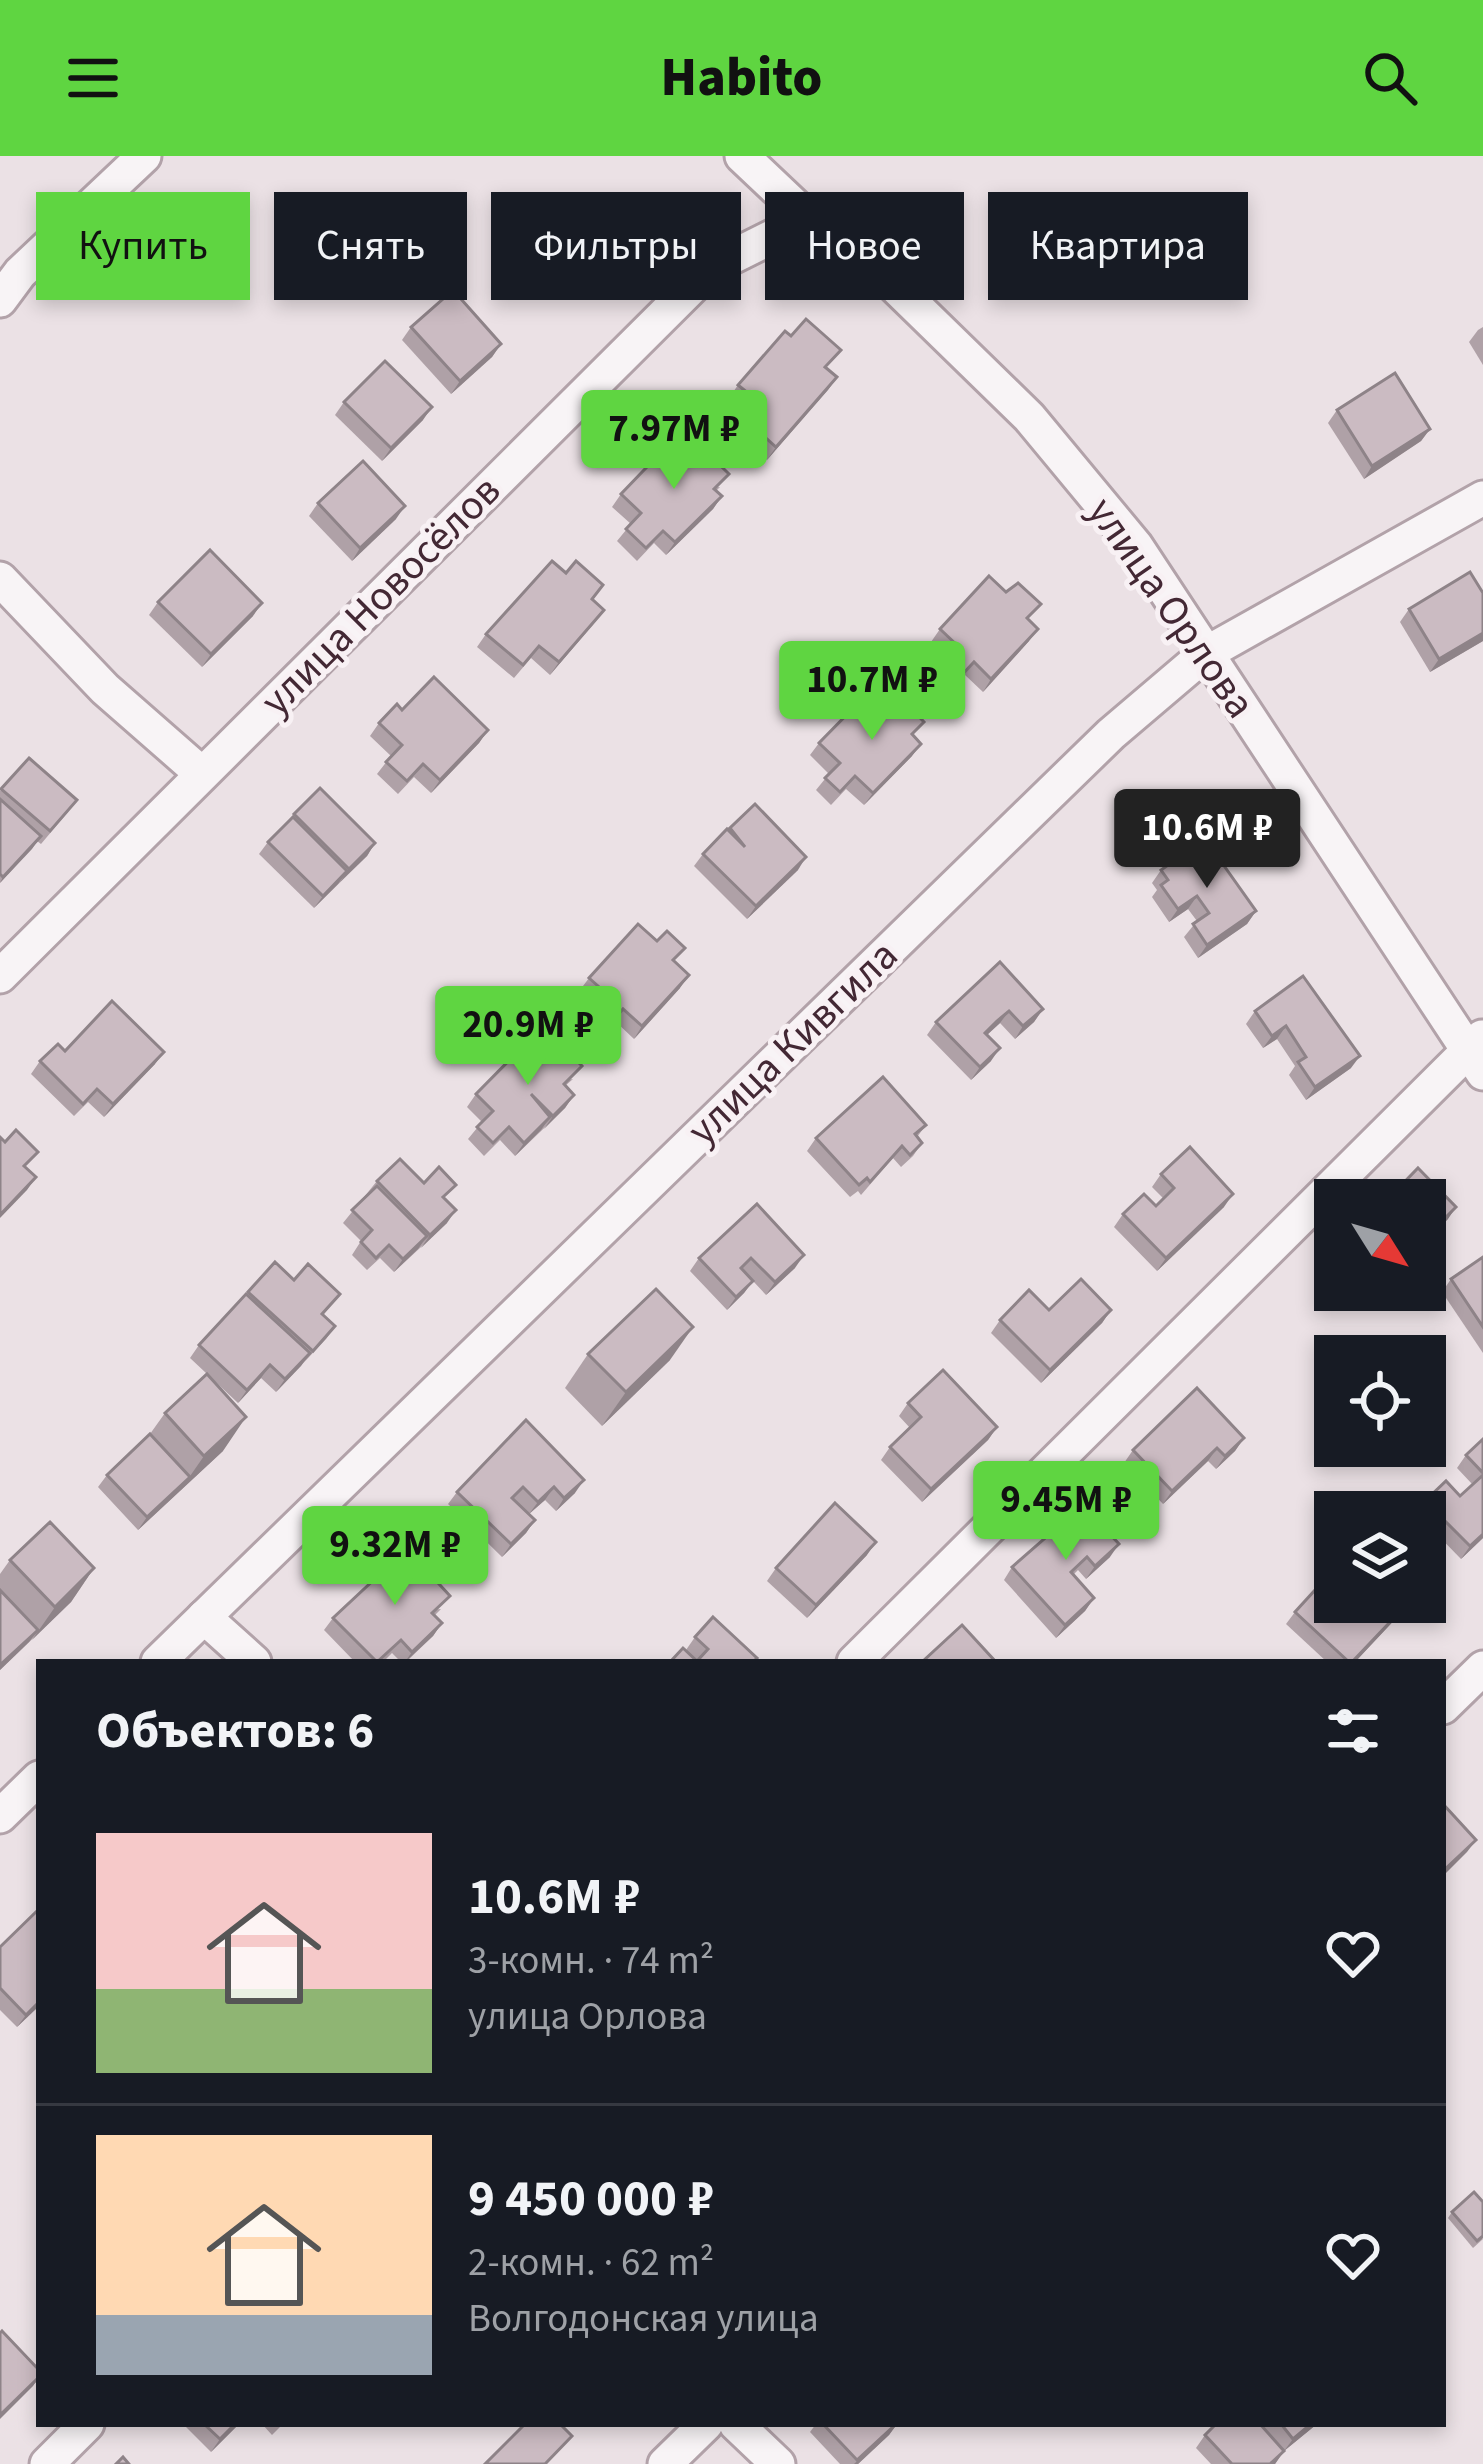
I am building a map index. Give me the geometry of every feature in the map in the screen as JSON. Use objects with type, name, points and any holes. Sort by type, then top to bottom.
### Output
[{"type":"street","points":[[0,300],[20,273],[144,156]]},
{"type":"street","points":[[742,156],[780,192]]},
{"type":"street","name":"улица Новосёлов","points":[[0,976],[712,267],[765,240]]},
{"type":"street","name":"улица Орлова","points":[[909,300],[1029,417],[1136,546],[1478,1053]]},
{"type":"street","name":"улица Кивгила","points":[[161,1659],[1111,734],[1205,653],[1483,498]]},
{"type":"street","points":[[0,579],[105,689],[202,774]]},
{"type":"street","points":[[857,1659],[1478,1053]]},
{"type":"street","points":[[204,1617],[251,1659]]},
{"type":"street","points":[[1446,1704],[1483,1668]]},
{"type":"street","points":[[0,1816],[36,1781]]},
{"type":"street","points":[[47,2464],[84,2427]]},
{"type":"street","points":[[665,2464],[703,2427]]},
{"type":"street","points":[[739,2427],[778,2464]]},
{"type":"building","points":[[442,300],[462,300],[501,344],[460,381],[411,327]]},
{"type":"building","points":[[806,319],[841,350],[825,367],[837,377],[776,447],[740,415],[754,398],[738,385],[785,331],[791,336]]},
{"type":"building","points":[[385,361],[432,407],[391,448],[344,402]]},
{"type":"building","points":[[1395,373],[1430,429],[1372,466],[1337,410]]},
{"type":"building","points":[[691,437],[729,474],[714,489],[722,496],[675,542],[663,531],[646,548],[626,529],[641,513],[621,494],[670,443],[677,451]]},
{"type":"building","points":[[363,461],[405,506],[360,548],[318,503]]},
{"type":"building","points":[[210,550],[262,603],[211,654],[158,602]]},
{"type":"building","points":[[552,561],[566,573],[576,561],[603,585],[592,599],[604,610],[559,662],[539,646],[523,665],[486,634]]},
{"type":"building","points":[[1470,572],[1483,593],[1483,633],[1439,659],[1409,609]]},
{"type":"building","points":[[989,576],[1006,592],[1018,583],[1041,604],[1027,618],[1038,629],[991,679],[974,662],[960,677],[944,663],[959,647],[940,629]]},
{"type":"building","points":[[434,677],[488,730],[440,780],[423,764],[407,781],[386,762],[402,745],[379,723],[397,704],[402,710]]},
{"type":"building","points":[[869,692],[888,711],[901,698],[924,722],[912,734],[921,744],[873,793],[855,776],[840,792],[825,778],[840,763],[819,743]]},
{"type":"building","points":[[29,758],[77,800],[50,831],[1,789]]},
{"type":"building","points":[[320,788],[375,843],[349,869],[294,814]]},
{"type":"building","points":[[0,799],[41,836],[3,877],[0,874]]},
{"type":"building","points":[[755,804],[806,857],[756,906],[703,854],[727,829],[745,847],[730,828]]},
{"type":"building","points":[[293,817],[347,871],[323,896],[268,842]]},
{"type":"building","points":[[1205,839],[1256,911],[1207,945],[1193,924],[1209,913],[1197,896],[1178,909],[1161,885],[1168,880],[1161,870]]},
{"type":"building","points":[[638,924],[657,941],[667,931],[685,948],[673,960],[689,975],[642,1026],[623,1009],[611,1023],[593,1007],[606,993],[589,978]]},
{"type":"building","points":[[1000,962],[1043,1009],[1023,1026],[1009,1011],[997,1021],[985,1033],[1000,1048],[980,1067],[936,1022]]},
{"type":"building","points":[[1303,976],[1360,1056],[1315,1087],[1298,1062],[1306,1057],[1286,1026],[1272,1036],[1255,1011]]},
{"type":"building","points":[[112,1001],[164,1052],[113,1104],[97,1089],[83,1104],[40,1061],[58,1044],[65,1051]]},
{"type":"building","points":[[543,1026],[582,1066],[564,1084],[574,1095],[553,1116],[531,1094],[550,1117],[524,1143],[509,1127],[493,1143],[477,1127],[493,1111],[476,1094]]},
{"type":"building","points":[[883,1077],[926,1125],[915,1134],[922,1143],[910,1155],[902,1146],[870,1182],[867,1178],[859,1185],[816,1138]]},
{"type":"building","points":[[16,1130],[38,1152],[24,1166],[36,1177],[0,1215],[0,1137],[5,1142]]},
{"type":"building","points":[[1190,1147],[1233,1194],[1166,1258],[1123,1214],[1144,1194],[1156,1206],[1174,1188],[1161,1174]]},
{"type":"building","points":[[400,1159],[424,1183],[439,1167],[456,1185],[443,1197],[456,1210],[430,1235],[377,1181]]},
{"type":"building","points":[[1418,1168],[1429,1179],[1407,1179]]},
{"type":"building","points":[[377,1186],[427,1236],[403,1259],[389,1245],[376,1258],[361,1242],[372,1230],[352,1210]]},
{"type":"building","points":[[1446,1197],[1456,1207],[1446,1217]]},
{"type":"building","points":[[757,1204],[804,1255],[775,1282],[751,1258],[741,1268],[753,1281],[736,1297],[699,1258]]},
{"type":"building","points":[[1483,1257],[1483,1327],[1451,1279]]},
{"type":"building","points":[[275,1262],[294,1280],[308,1264],[340,1294],[322,1314],[335,1326],[313,1351],[248,1292]]},
{"type":"building","points":[[1081,1279],[1111,1310],[1050,1370],[1000,1320],[1029,1290],[1049,1310]]},
{"type":"building","points":[[656,1289],[693,1327],[626,1392],[588,1354]]},
{"type":"building","points":[[246,1294],[310,1353],[285,1379],[270,1365],[247,1390],[199,1345]]},
{"type":"building","points":[[943,1370],[997,1427],[931,1489],[890,1447],[921,1417],[908,1403]]},
{"type":"building","points":[[207,1374],[246,1417],[204,1456],[165,1413]]},
{"type":"building","points":[[1197,1388],[1244,1438],[1225,1456],[1217,1448],[1172,1491],[1133,1450]]},
{"type":"building","points":[[526,1420],[584,1480],[564,1498],[554,1487],[538,1502],[523,1487],[512,1498],[535,1520],[511,1544],[457,1492]]},
{"type":"building","points":[[150,1434],[190,1477],[147,1517],[107,1475]]},
{"type":"building","points":[[1483,1439],[1483,1473],[1466,1455]]},
{"type":"building","points":[[1483,1475],[1483,1534],[1470,1546],[1446,1522],[1446,1491],[1436,1491],[1446,1481],[1460,1496]]},
{"type":"building","points":[[835,1503],[876,1542],[816,1605],[776,1568]]},
{"type":"building","points":[[1083,1505],[1119,1544],[1095,1566],[1087,1557],[1071,1572],[1094,1598],[1065,1625],[1012,1567]]},
{"type":"building","points":[[50,1522],[94,1568],[55,1607],[10,1560]]},
{"type":"building","points":[[407,1549],[450,1596],[432,1613],[442,1623],[412,1652],[401,1640],[380,1659],[374,1659],[333,1618]]},
{"type":"building","points":[[0,1590],[38,1630],[0,1665]]},
{"type":"building","points":[[1314,1591],[1314,1623],[1389,1623],[1355,1659],[1346,1659],[1295,1612]]},
{"type":"building","points":[[713,1617],[757,1658],[699,1659],[708,1649],[695,1637]]},
{"type":"building","points":[[962,1625],[993,1659],[925,1659]]},
{"type":"building","points":[[683,1648],[695,1659],[673,1659]]},
{"type":"building","points":[[1446,1807],[1476,1840],[1446,1868]]},
{"type":"building","points":[[36,1912],[36,2005],[26,2015],[0,1988],[0,1947]]},
{"type":"building","points":[[1474,2192],[1483,2202],[1483,2236],[1477,2241],[1452,2212]]},
{"type":"building","points":[[0,2333],[36,2367],[36,2380],[0,2415]]},
{"type":"building","points":[[207,2427],[232,2427],[220,2439]]},
{"type":"building","points":[[522,2427],[563,2427],[572,2436],[545,2464],[485,2464]]},
{"type":"building","points":[[826,2427],[893,2427],[857,2460]]},
{"type":"building","points":[[1213,2427],[1263,2427],[1284,2451],[1270,2464],[1232,2464],[1205,2435]]},
{"type":"building","points":[[1283,2427],[1307,2427],[1293,2439]]}]
